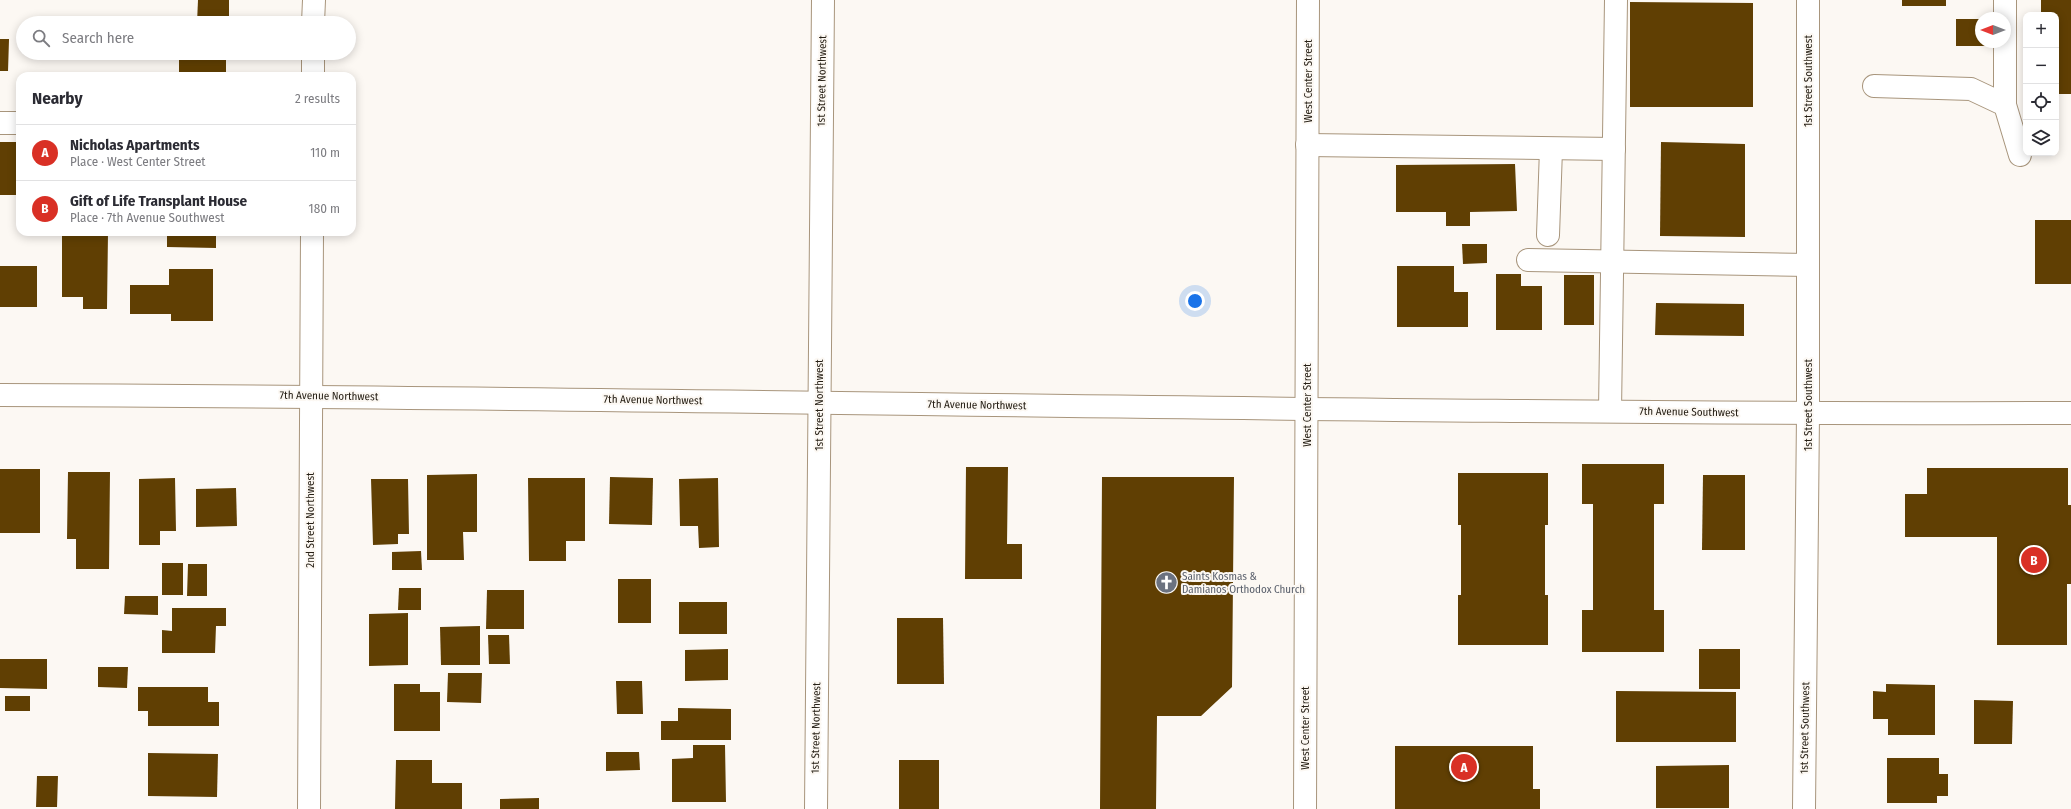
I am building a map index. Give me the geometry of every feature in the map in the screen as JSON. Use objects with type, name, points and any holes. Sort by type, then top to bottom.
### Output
[{"type":"street","points":[[314,0],[314,16]]},
{"type":"street","name":"1st Street Northwest","points":[[816,809],[823,0]]},
{"type":"street","name":"West Center Street","points":[[1305,809],[1308,0]]},
{"type":"street","points":[[1610,412],[1616,0]]},
{"type":"street","name":"1st Street Southwest","points":[[1804,809],[1808,414],[1808,0]]},
{"type":"street","points":[[2005,0],[2005,105],[2020,155]]},
{"type":"street","points":[[313,60],[313,72]]},
{"type":"street","points":[[1874,86],[1971,89],[2005,105]]},
{"type":"street","points":[[0,123],[16,123]]},
{"type":"street","points":[[1307,145],[1614,149]]},
{"type":"street","points":[[1548,235],[1551,149]]},
{"type":"street","name":"2nd Street Northwest","points":[[309,809],[312,236]]},
{"type":"street","points":[[1528,260],[1808,264]]},
{"type":"street","name":"7th Avenue Northwest","points":[[0,395],[310,396],[1307,410]]},
{"type":"street","name":"7th Avenue Southwest","points":[[1307,410],[1808,414],[2071,413]]},
{"type":"building","points":[[198,0],[229,0],[229,16],[197,16]]},
{"type":"building","points":[[1902,0],[1946,0],[1946,6],[1902,6]]},
{"type":"building","points":[[2041,0],[2071,0],[2071,94],[2059,94],[2059,12],[2041,12]]},
{"type":"building","points":[[1630,2],[1753,3],[1753,107],[1630,107]]},
{"type":"building","points":[[1956,19],[1975,19],[1975,46],[1956,46]]},
{"type":"building","points":[[0,39],[9,39],[8,71],[0,71]]},
{"type":"building","points":[[179,60],[226,60],[226,72],[179,72]]},
{"type":"building","points":[[0,142],[16,142],[16,195],[0,195]]},
{"type":"building","points":[[1661,142],[1745,144],[1745,237],[1660,236]]},
{"type":"building","points":[[1515,164],[1517,211],[1470,212],[1470,226],[1446,226],[1446,212],[1396,212],[1396,165]]},
{"type":"building","points":[[2035,220],[2071,220],[2071,284],[2035,284]]},
{"type":"building","points":[[62,236],[108,236],[107,309],[83,309],[83,297],[62,297]]},
{"type":"building","points":[[167,236],[216,236],[216,248],[167,247]]},
{"type":"building","points":[[1462,244],[1487,244],[1487,263],[1463,264]]},
{"type":"building","points":[[0,266],[37,266],[37,307],[0,307]]},
{"type":"building","points":[[1397,266],[1454,266],[1454,292],[1468,292],[1468,327],[1397,327]]},
{"type":"building","points":[[169,269],[213,269],[213,321],[171,321],[171,314],[130,314],[130,285],[169,285]]},
{"type":"building","points":[[1496,274],[1521,274],[1521,286],[1542,286],[1542,330],[1496,330]]},
{"type":"building","points":[[1564,275],[1594,275],[1594,325],[1564,325]]},
{"type":"building","points":[[1656,303],[1744,304],[1744,336],[1655,335]]},
{"type":"building","points":[[1582,464],[1664,464],[1664,504],[1654,504],[1654,610],[1664,610],[1664,652],[1582,652],[1582,610],[1593,610],[1593,504],[1582,504]]},
{"type":"building","points":[[966,467],[1008,467],[1007,544],[1022,544],[1022,579],[965,579]]},
{"type":"building","points":[[1927,468],[2068,468],[2068,505],[2071,505],[2071,584],[2067,584],[2067,645],[1997,645],[1997,537],[1905,537],[1905,494],[1927,494]]},
{"type":"building","points":[[0,469],[40,469],[40,533],[0,533]]},
{"type":"building","points":[[68,472],[110,472],[109,569],[76,569],[76,539],[67,539]]},
{"type":"building","points":[[1458,473],[1548,473],[1548,525],[1545,525],[1545,595],[1548,595],[1548,645],[1458,645],[1458,595],[1461,595],[1461,525],[1458,525]]},
{"type":"building","points":[[477,474],[477,532],[463,532],[464,560],[427,560],[427,475]]},
{"type":"building","points":[[1703,475],[1745,475],[1745,550],[1702,550]]},
{"type":"building","points":[[610,477],[653,478],[652,525],[609,524]]},
{"type":"building","name":"Saints Kosmas & Damianos Orthodox Church","points":[[1102,477],[1234,477],[1232,687],[1201,716],[1157,716],[1156,809],[1100,809]]},
{"type":"building","points":[[175,478],[176,531],[160,531],[160,545],[139,545],[139,479]]},
{"type":"building","points":[[528,478],[585,478],[585,541],[566,541],[566,561],[529,561]]},
{"type":"building","points":[[718,478],[719,547],[699,548],[698,526],[680,526],[679,479]]},
{"type":"building","points":[[371,479],[408,479],[409,534],[398,534],[398,544],[373,545]]},
{"type":"building","points":[[236,488],[237,526],[196,527],[196,489]]},
{"type":"building","points":[[421,551],[422,570],[392,570],[392,552]]},
{"type":"building","points":[[162,563],[183,563],[183,595],[162,595]]},
{"type":"building","points":[[188,564],[207,564],[207,596],[187,596]]},
{"type":"building","points":[[618,579],[651,579],[651,623],[618,623]]},
{"type":"building","points":[[399,588],[421,588],[421,610],[398,610]]},
{"type":"building","points":[[487,590],[524,590],[524,629],[486,629]]},
{"type":"building","points":[[125,596],[158,596],[158,615],[124,614]]},
{"type":"building","points":[[679,602],[727,602],[727,634],[679,634]]},
{"type":"building","points":[[172,608],[226,608],[226,626],[216,626],[215,653],[162,653],[162,630],[172,631]]},
{"type":"building","points":[[408,613],[408,665],[369,666],[369,614]]},
{"type":"building","points":[[897,618],[943,618],[944,684],[897,684]]},
{"type":"building","points":[[480,626],[480,665],[441,665],[440,627]]},
{"type":"building","points":[[488,635],[509,635],[510,664],[489,664]]},
{"type":"building","points":[[728,649],[728,680],[685,681],[685,650]]},
{"type":"building","points":[[1699,649],[1740,649],[1740,689],[1699,689]]},
{"type":"building","points":[[0,659],[47,659],[47,689],[0,688]]},
{"type":"building","points":[[98,667],[128,667],[127,688],[98,687]]},
{"type":"building","points":[[448,673],[482,673],[481,703],[447,702]]},
{"type":"building","points":[[616,681],[642,681],[643,714],[617,714]]},
{"type":"building","points":[[394,684],[420,684],[420,692],[440,692],[440,731],[394,731]]},
{"type":"building","points":[[1886,684],[1935,685],[1935,735],[1888,735],[1888,719],[1873,719],[1873,691],[1886,692]]},
{"type":"building","points":[[138,687],[208,687],[208,702],[219,702],[219,726],[148,726],[148,711],[138,711]]},
{"type":"building","points":[[1616,691],[1736,692],[1736,742],[1616,742]]},
{"type":"building","points":[[5,696],[30,696],[30,711],[5,711]]},
{"type":"building","points":[[1974,700],[2013,701],[2012,744],[1974,744]]},
{"type":"building","points":[[678,708],[731,709],[731,740],[661,740],[661,721],[678,721]]},
{"type":"building","points":[[693,745],[725,745],[726,802],[672,802],[672,759],[693,758]]},
{"type":"building","points":[[1395,746],[1533,746],[1533,789],[1540,789],[1540,809],[1395,809]]},
{"type":"building","points":[[606,752],[639,752],[640,770],[606,771]]},
{"type":"building","points":[[148,753],[218,754],[217,797],[148,796]]},
{"type":"building","points":[[1887,758],[1939,758],[1939,774],[1948,774],[1948,796],[1937,796],[1937,803],[1887,803]]},
{"type":"building","points":[[396,760],[432,760],[432,783],[462,783],[462,809],[395,809]]},
{"type":"building","points":[[899,760],[939,760],[939,809],[899,809]]},
{"type":"building","points":[[1729,765],[1729,808],[1656,808],[1656,766]]},
{"type":"building","points":[[37,776],[58,776],[57,807],[36,807]]},
{"type":"building","points":[[539,798],[539,809],[500,809],[500,799]]},
{"type":"place","name":"Gift of Life Transplant House","points":[[2034,560]]},
{"type":"place","name":"Saints Kosmas & Damianos Orthodox Church","points":[[1167,582]]},
{"type":"place","name":"Nicholas Apartments","points":[[1464,767]]}]
